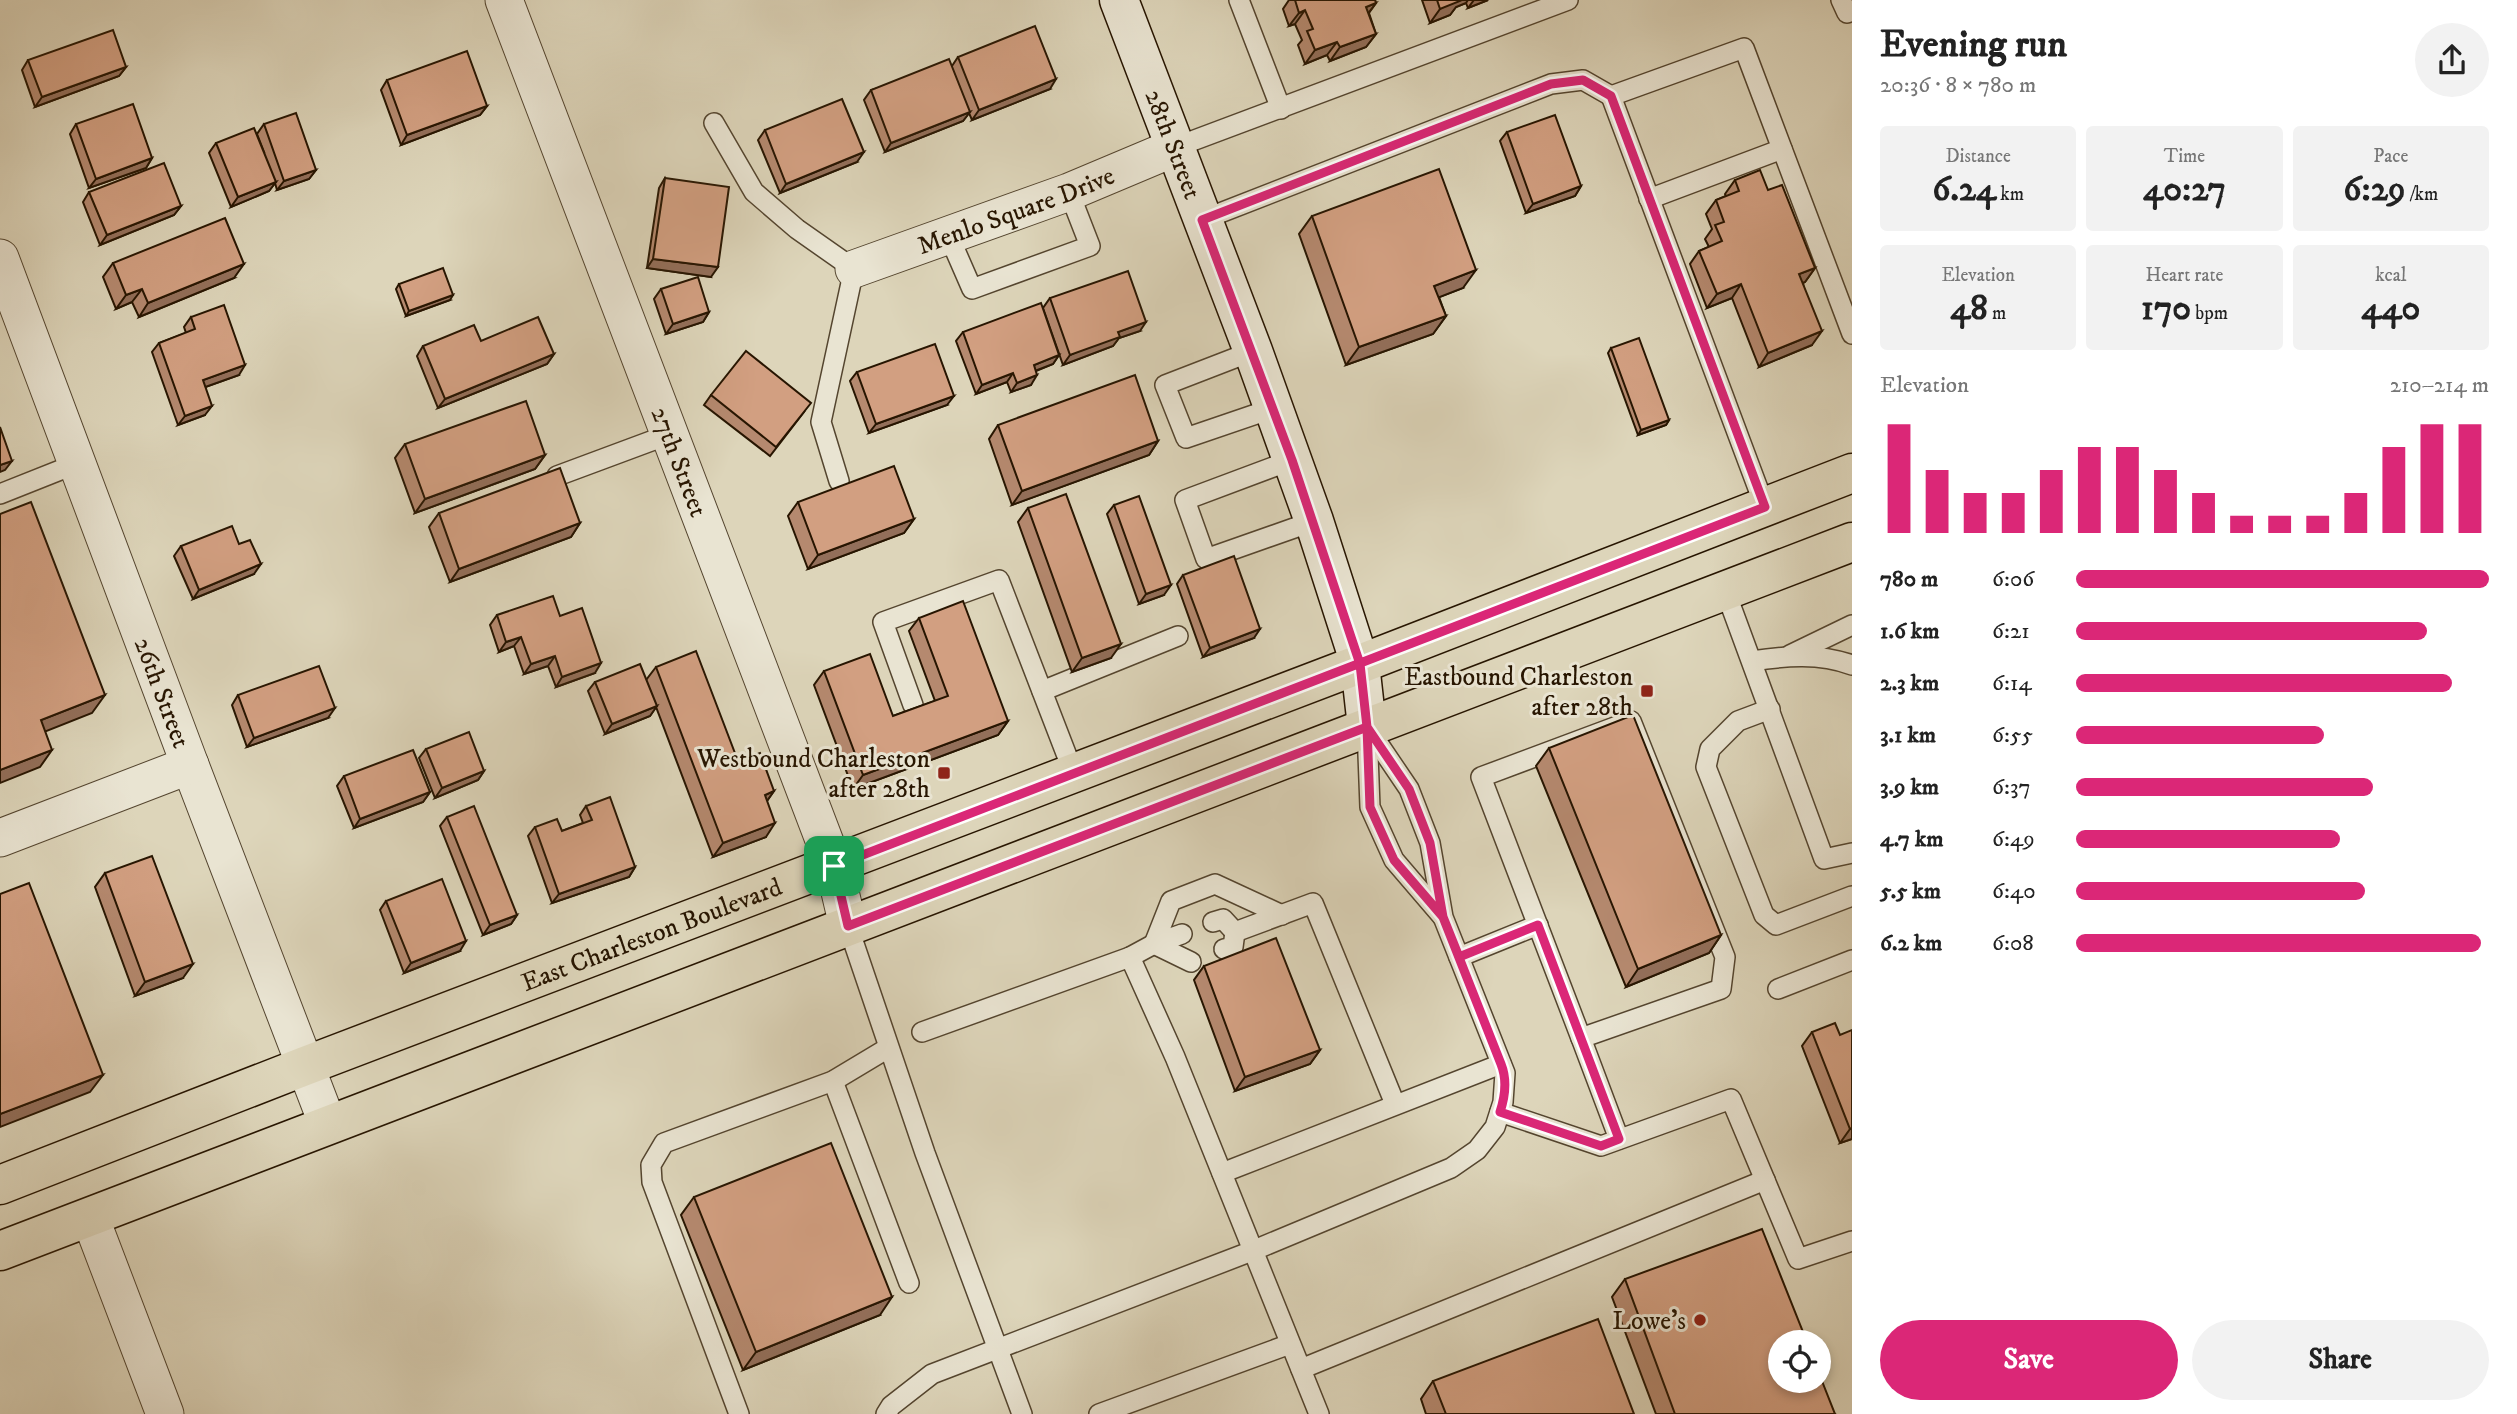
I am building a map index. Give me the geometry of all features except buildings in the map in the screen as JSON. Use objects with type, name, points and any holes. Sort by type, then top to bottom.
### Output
[{"type":"main road","name":"East Charleston Boulevard","points":[[0,1185],[1852,473]]},
{"type":"main road","points":[[0,1251],[1852,542]]},
{"type":"street","name":"27th Street","points":[[504,0],[834,866],[848,926]]},
{"type":"street","name":"28th Street","points":[[1119,0],[1253,351],[1314,522],[1360,664],[1367,727]]},
{"type":"street","name":"Menlo Square Drive","points":[[854,269],[1069,191],[1176,147]]},
{"type":"street","name":"26th Street","points":[[0,258],[328,1125]]},
{"type":"street","points":[[0,838],[190,765]]},
{"type":"street","points":[[90,1217],[165,1414]]},
{"type":"lane","points":[[1239,0],[1281,109]]},
{"type":"lane","points":[[1176,147],[1568,0]]},
{"type":"lane","points":[[1842,0],[1847,13],[1852,11]]},
{"type":"lane","points":[[1611,96],[1744,48],[1852,334]]},
{"type":"lane","points":[[1202,220],[1551,84],[1583,80],[1611,96],[1765,507]]},
{"type":"lane","points":[[714,123],[754,192],[797,229],[854,269],[821,422],[839,481]]},
{"type":"lane","points":[[1649,199],[1782,149]]},
{"type":"lane","points":[[948,234],[972,289],[1090,246],[1069,191]]},
{"type":"lane","points":[[1253,351],[1165,385],[1186,438],[1274,408]]},
{"type":"lane","points":[[557,476],[670,434]]},
{"type":"lane","points":[[1292,460],[1185,500],[1206,559],[1314,522]]},
{"type":"lane","points":[[0,494],[78,463]]},
{"type":"lane","points":[[913,705],[883,622],[999,580],[1074,774]]},
{"type":"lane","points":[[1725,590],[1824,859],[1852,853]]},
{"type":"lane","points":[[1786,656],[1852,625]]},
{"type":"lane","points":[[1042,691],[1178,636]]},
{"type":"lane","points":[[1752,661],[1786,656],[1833,658],[1852,665]]},
{"type":"lane","points":[[1770,709],[1738,721],[1710,748],[1706,766],[1764,915],[1776,925],[1852,896]]},
{"type":"lane","points":[[1581,1038],[1721,989],[1725,957],[1631,721],[1482,777],[1619,1139]]},
{"type":"lane","points":[[1367,727],[1370,807],[1394,860],[1443,917]]},
{"type":"lane","points":[[886,1414],[891,1406],[932,1374],[1252,1251],[1451,1168],[1476,1150],[1495,1126],[1503,1102],[1505,1073],[1443,917],[1430,843],[1409,789],[1367,727]]},
{"type":"lane","points":[[1154,944],[1171,901],[1214,884],[1283,915]]},
{"type":"lane","points":[[1235,932],[1313,903],[1395,1104]]},
{"type":"lane","points":[[1213,922],[1223,919],[1235,932]]},
{"type":"lane","points":[[1459,957],[1538,925]]},
{"type":"lane","points":[[848,926],[888,1048],[1022,1414]]},
{"type":"lane","points":[[1224,949],[1233,947],[1235,932]]},
{"type":"lane","points":[[922,1031],[1130,957],[1154,944],[1182,934]]},
{"type":"lane","points":[[1154,944],[1191,962]]},
{"type":"lane","points":[[1130,957],[1175,1057],[1320,1414]]},
{"type":"lane","points":[[1778,989],[1852,960]]},
{"type":"lane","points":[[738,1414],[652,1182],[651,1165],[664,1143],[833,1082],[888,1048]]},
{"type":"lane","points":[[1222,1172],[1501,1064]]},
{"type":"lane","points":[[833,1082],[909,1283]]},
{"type":"lane","points":[[1500,1112],[1601,1146],[1731,1099],[1798,1259],[1852,1241]]},
{"type":"lane","points":[[1301,1369],[1765,1180]]},
{"type":"lane","points":[[1100,1414],[1290,1343]]},
{"type":"place","name":"Eastbound Charleston after 28th","points":[[1647,691]]},
{"type":"place","name":"Westbound Charleston after 28th","points":[[944,773]]},
{"type":"place","name":"Lowe's","points":[[1700,1320]]},
{"type":"route","points":[[834,866],[848,926],[1367,727],[1409,789],[1430,843],[1443,917],[1505,1073],[1500,1112],[1601,1146],[1619,1139],[1538,925],[1459,957],[1443,917],[1394,860],[1370,807],[1367,727],[1360,664],[1292,460],[1202,220],[1551,84],[1583,80],[1611,96],[1765,507],[1360,664],[834,866]]}]
